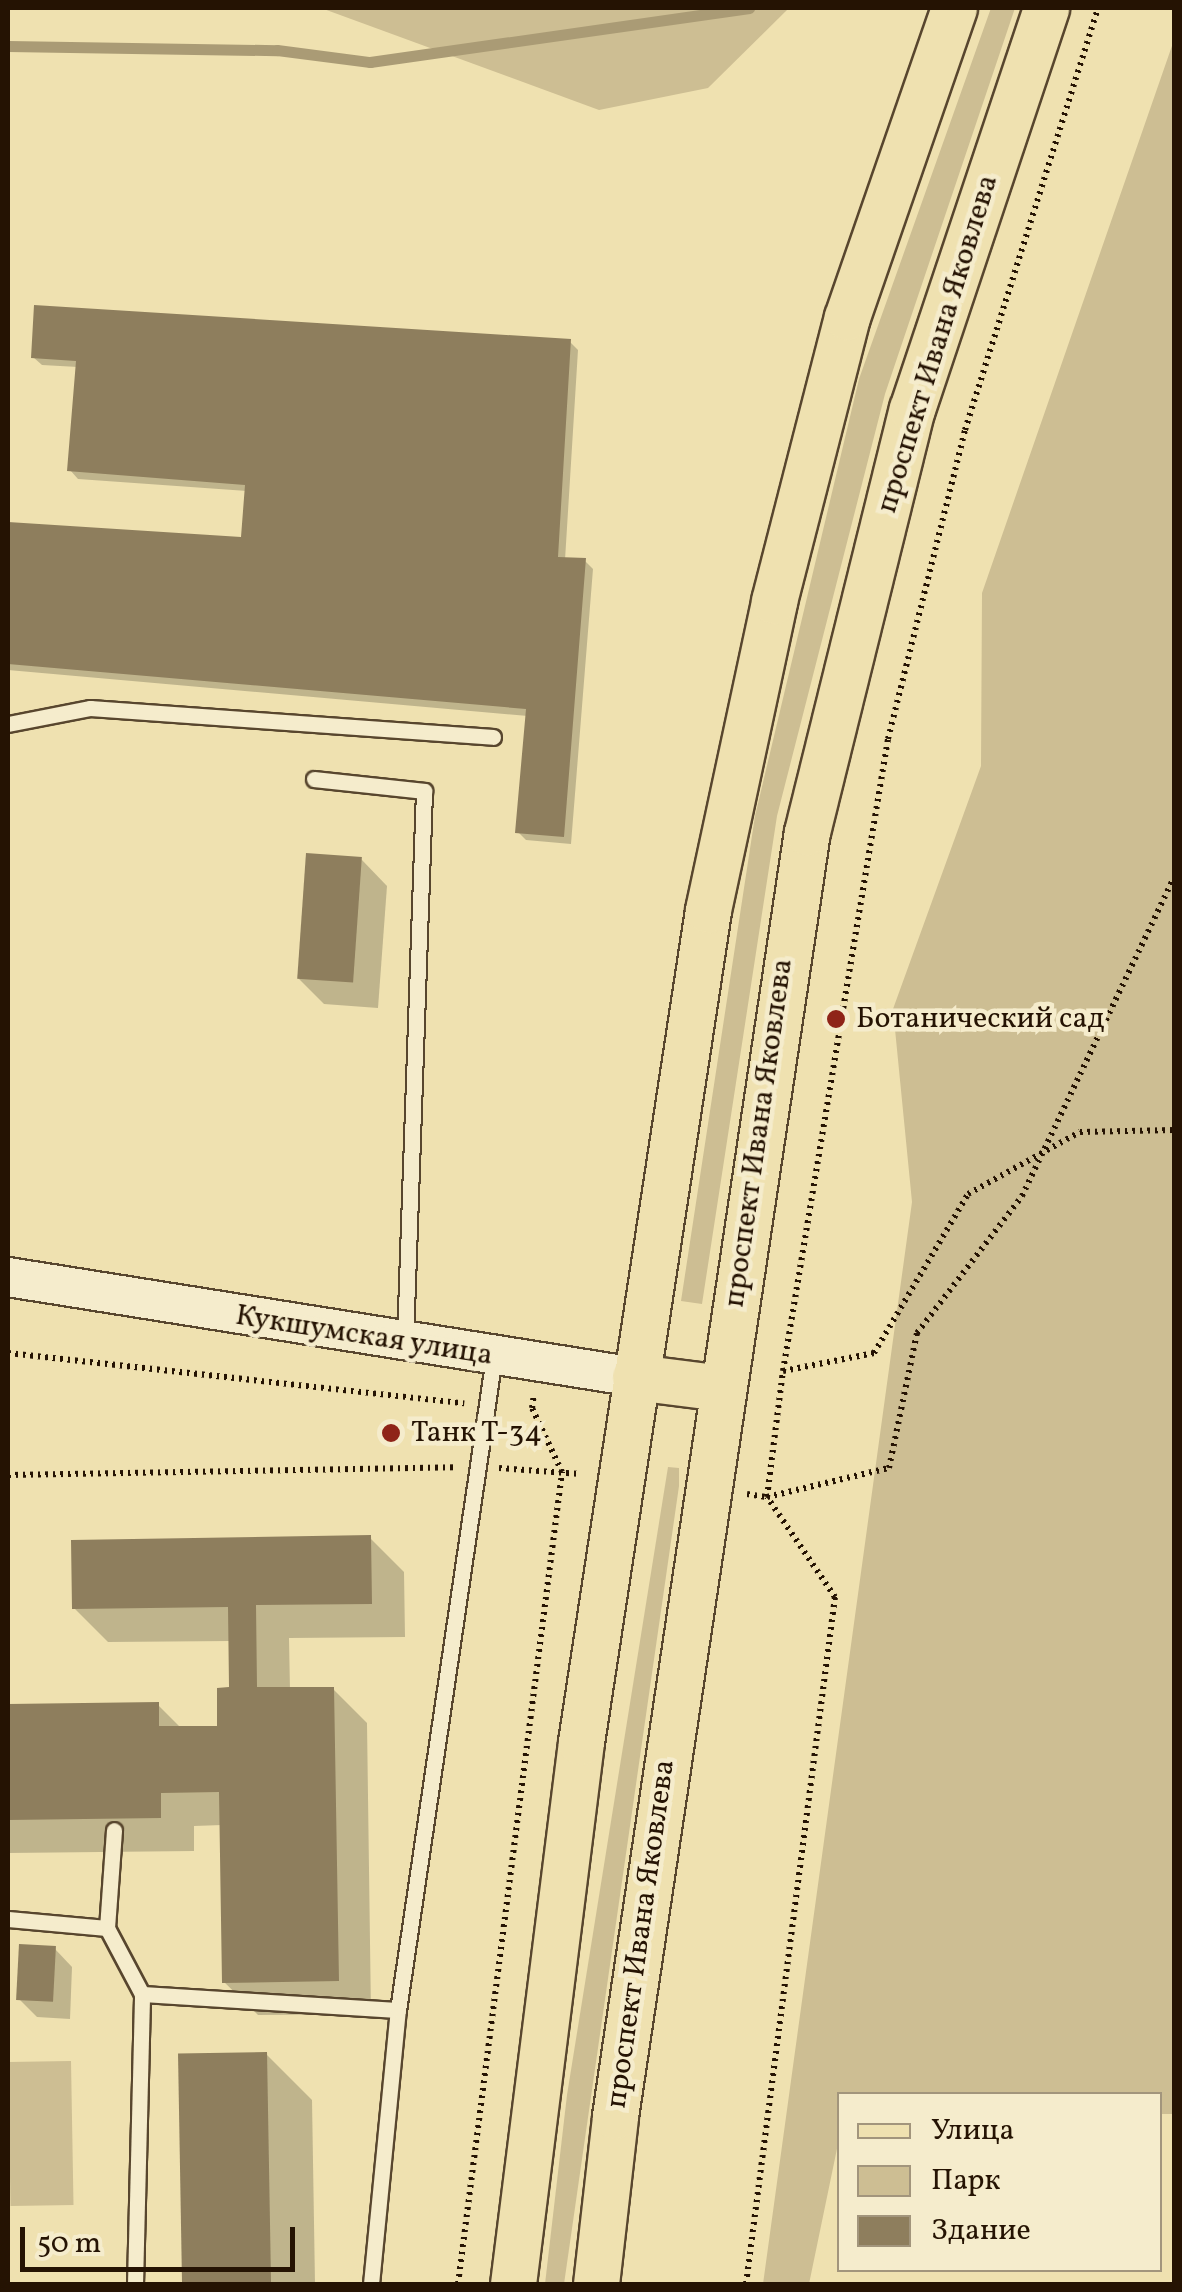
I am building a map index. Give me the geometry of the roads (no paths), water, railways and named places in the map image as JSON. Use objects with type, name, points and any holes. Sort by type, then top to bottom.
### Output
[{"type":"main road","points":[[513,2284],[635,1377],[708,910],[774,601],[847,317],[954,8]]},
{"type":"main road","name":"проспект Ивана Яковлева","points":[[596,2284],[614,2116],[776,1006],[842,672],[912,409],[1046,8]]},
{"type":"main road","name":"Кукшумская улица","points":[[635,1377],[722,1388]]},
{"type":"street","name":"Кукшумская улица","points":[[8,1277],[405,1344],[635,1377]]},
{"type":"lane","points":[[8,724],[90,708],[493,736]]},
{"type":"lane","points":[[314,779],[424,791],[405,1344]]},
{"type":"lane","points":[[370,2284],[398,2010],[494,1357]]},
{"type":"lane","points":[[114,1830],[107,1928],[142,1994],[135,2284]]},
{"type":"lane","points":[[8,1919],[107,1928]]},
{"type":"lane","points":[[142,1994],[398,2010]]},
{"type":"waterway","points":[[8,46],[277,50],[370,62],[749,8]]},
{"type":"place","name":"Ботанический сад","points":[[836,1019]]},
{"type":"place","name":"Танк Т-34","points":[[391,1433]]}]
